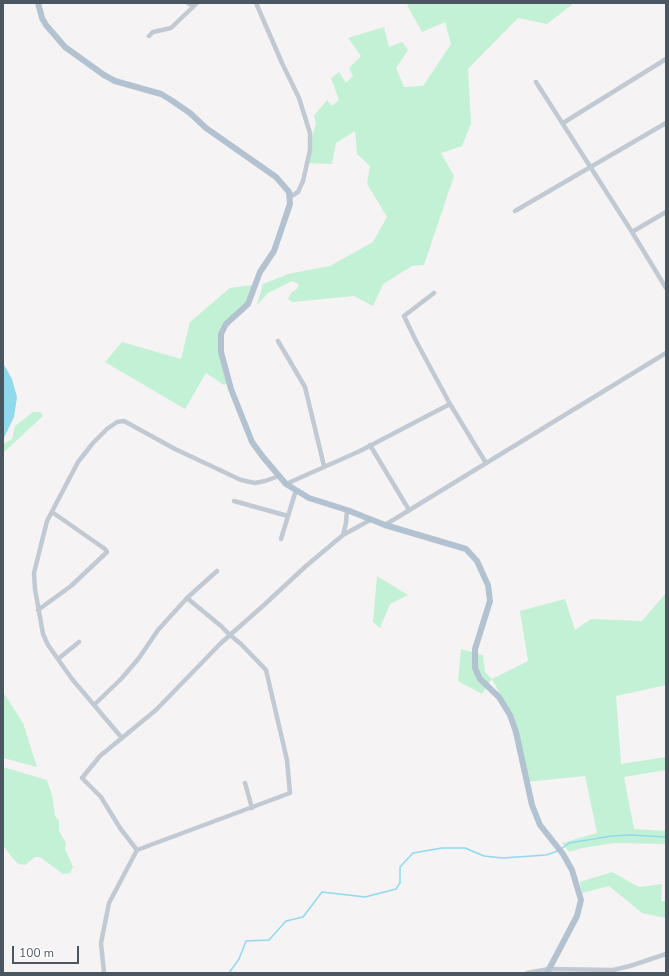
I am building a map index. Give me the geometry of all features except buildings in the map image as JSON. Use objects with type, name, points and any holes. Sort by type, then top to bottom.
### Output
[{"type":"main road","points":[[38,3],[42,18],[46,25],[65,46],[109,78],[127,85],[161,94],[171,100],[221,140],[276,177],[290,197],[290,204],[274,251],[260,272],[251,299],[244,308],[222,329],[220,340],[221,352],[231,389],[247,430],[259,452],[286,484],[309,498],[347,510],[385,525],[466,549],[477,561],[488,585],[490,601],[475,649],[475,668],[480,679],[499,697],[510,715],[516,732],[530,800],[540,825],[563,854],[575,876],[581,904],[577,916],[548,971]]},
{"type":"street","points":[[188,3],[195,5]]},
{"type":"street","points":[[256,3],[299,98],[310,133],[310,150],[303,181],[298,192],[290,197]]},
{"type":"street","points":[[149,36],[153,32],[171,28],[195,5]]},
{"type":"street","points":[[563,123],[666,59]]},
{"type":"street","points":[[536,82],[666,288]]},
{"type":"street","points":[[515,211],[666,122]]},
{"type":"street","points":[[632,232],[666,212]]},
{"type":"street","points":[[434,293],[405,314],[405,317],[450,404],[486,464]]},
{"type":"street","points":[[278,341],[305,387],[324,466]]},
{"type":"street","points":[[385,525],[666,353]]},
{"type":"street","points":[[286,484],[370,445],[450,404]]},
{"type":"street","points":[[122,738],[72,679],[58,659],[45,639],[38,610],[34,577],[45,528],[80,459],[101,434],[121,421],[129,423],[175,449],[241,480],[255,483],[278,476]]},
{"type":"street","points":[[370,445],[409,510]]},
{"type":"street","points":[[281,540],[296,490]]},
{"type":"street","points":[[234,501],[288,516]]},
{"type":"street","points":[[343,535],[347,510]]},
{"type":"street","points":[[38,610],[71,586],[107,552],[105,549],[52,512]]},
{"type":"street","points":[[137,850],[120,828],[101,797],[82,778],[100,756],[156,710],[230,635],[343,535],[372,519]]},
{"type":"street","points":[[94,705],[121,679],[139,658],[161,627],[187,598],[217,571]]},
{"type":"street","points":[[104,973],[101,943],[109,903],[137,850],[290,793],[289,770],[266,670],[257,659],[187,598]]},
{"type":"street","points":[[58,659],[79,642]]},
{"type":"street","points":[[245,783],[252,808]]},
{"type":"street","points":[[527,973],[548,971],[613,970],[666,954]]},
{"type":"green space","points":[[411,3],[574,3],[547,24],[518,18],[468,69],[471,123],[462,146],[441,153],[454,176],[424,265],[412,266],[383,284],[373,306],[354,296],[293,302],[288,299],[291,293],[297,289],[299,284],[292,281],[268,293],[257,305],[263,284],[288,274],[330,266],[373,242],[387,217],[367,184],[370,166],[357,154],[355,131],[336,143],[332,164],[305,163],[316,123],[314,116],[327,100],[332,106],[339,100],[331,78],[339,72],[346,83],[353,76],[349,68],[361,56],[348,38],[384,27],[389,47],[402,42],[408,50],[396,68],[404,87],[423,86],[451,44],[445,22],[422,32],[407,5]]},
{"type":"green space","points":[[253,285],[248,300],[233,314],[219,339],[231,382],[224,385],[206,373],[185,409],[105,362],[122,342],[181,359],[190,322],[230,288]]},
{"type":"green space","points":[[33,412],[40,412],[43,416],[3,453],[3,444],[12,439],[15,426]]},
{"type":"green space","points":[[377,576],[408,595],[390,604],[380,628],[373,622]]},
{"type":"green space","points":[[666,593],[666,685],[616,696],[621,764],[666,757],[666,770],[624,777],[634,829],[666,831],[666,844],[614,843],[582,848],[569,852],[562,843],[597,833],[585,776],[526,782],[514,719],[492,679],[528,661],[520,611],[565,599],[575,630],[591,619],[642,621]]},
{"type":"green space","points":[[461,649],[483,655],[485,672],[492,679],[482,694],[458,681]]},
{"type":"green space","points":[[3,692],[23,723],[37,767],[3,758]]},
{"type":"green space","points":[[3,767],[47,780],[52,795],[55,816],[59,821],[59,831],[66,843],[65,849],[73,867],[70,873],[63,874],[40,857],[35,857],[25,865],[19,864],[13,859],[3,845]]},
{"type":"green space","points":[[612,872],[639,887],[662,884],[661,901],[666,901],[666,918],[642,913],[609,886],[582,893],[580,882]]},
{"type":"water","points":[[3,363],[12,379],[17,397],[14,417],[3,440]]},
{"type":"waterway","points":[[561,849],[569,843],[612,836],[631,835],[666,837]]},
{"type":"waterway","points":[[229,973],[239,959],[246,941],[269,940],[286,921],[303,917],[322,892],[365,897],[396,889],[400,883],[400,867],[413,853],[442,848],[465,848],[484,856],[503,858],[546,855],[558,851]]}]
